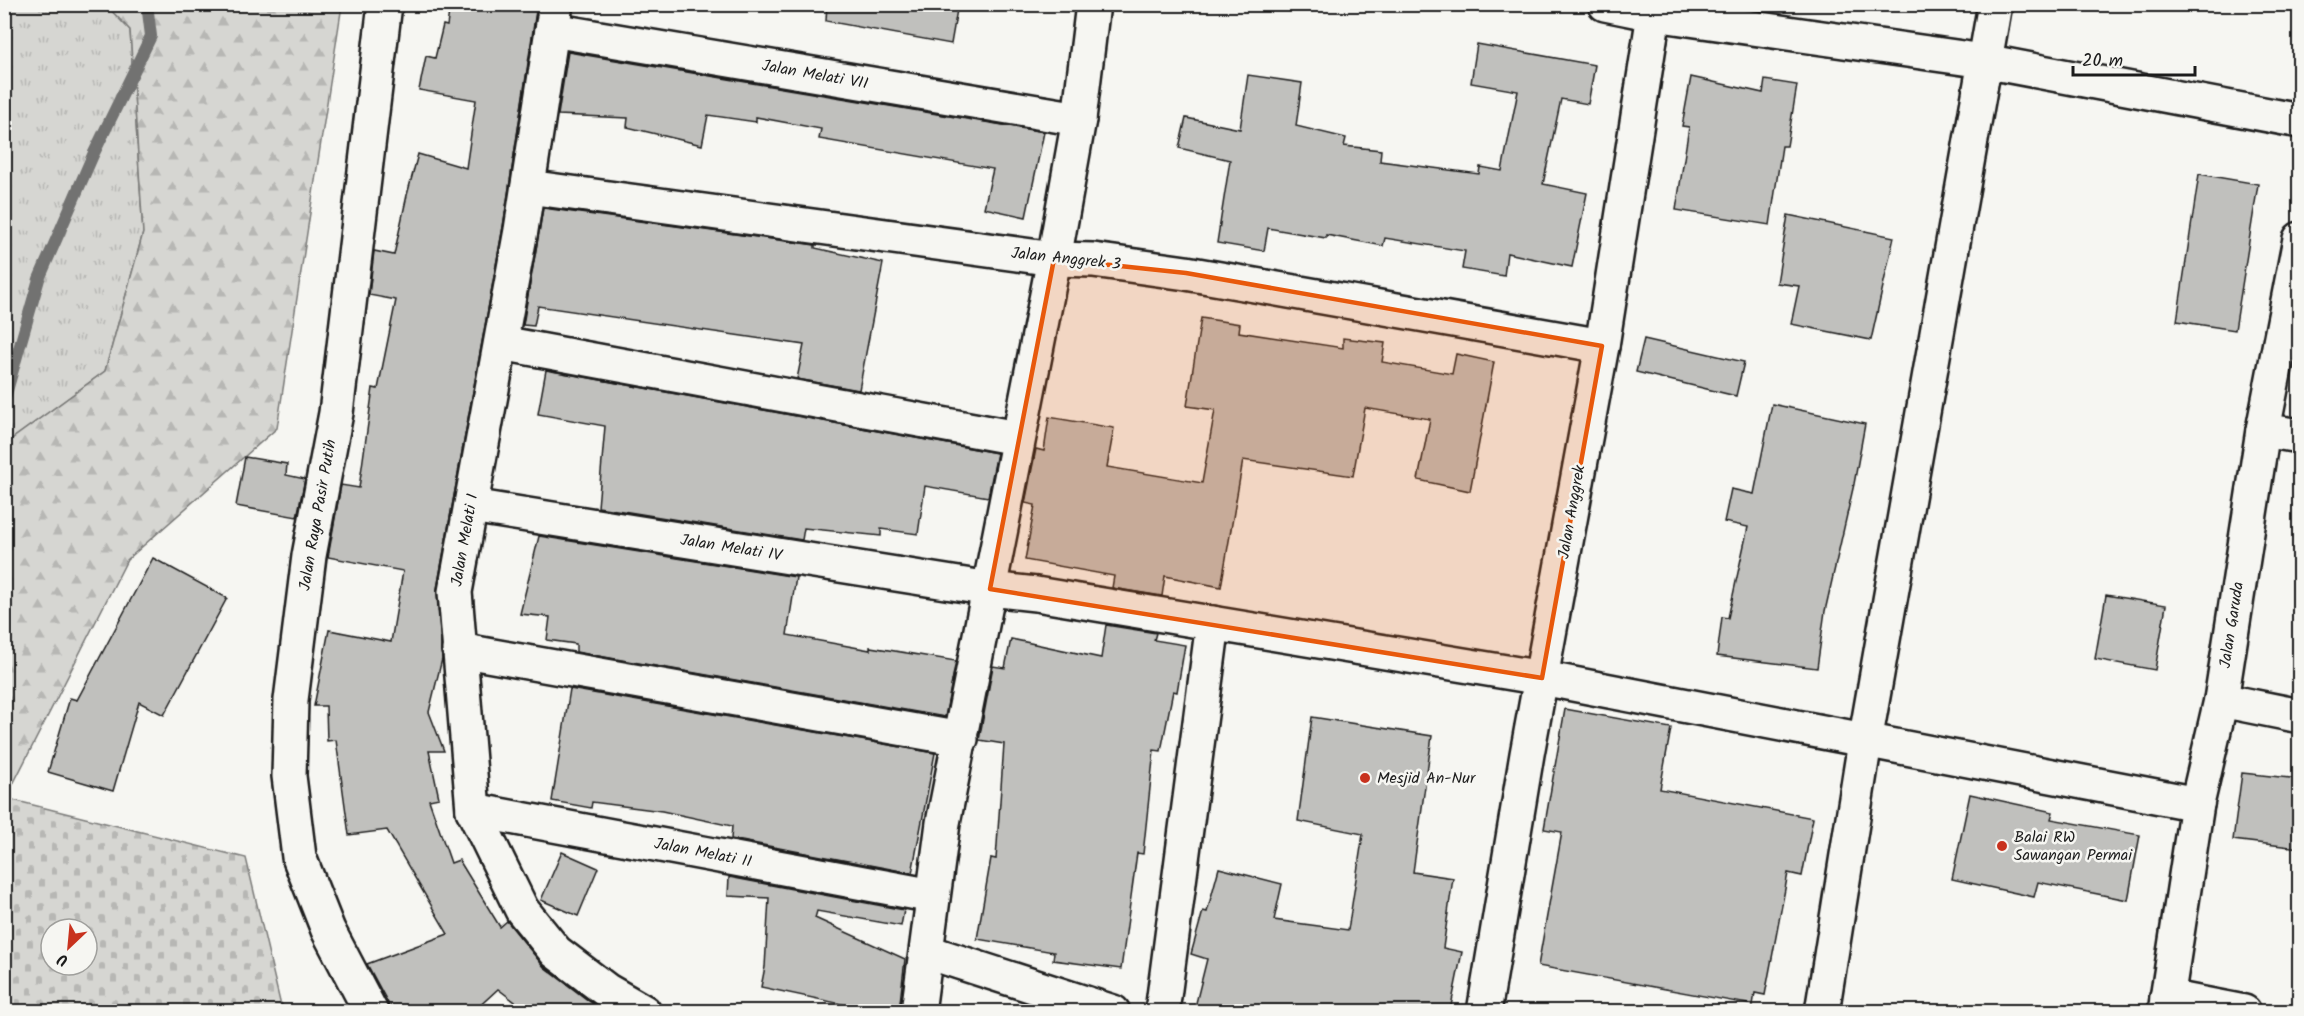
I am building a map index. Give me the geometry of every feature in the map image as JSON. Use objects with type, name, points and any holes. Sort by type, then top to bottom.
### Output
[{"type":"street","name":"Jalan Raya Pasir Putih","points":[[371,1011],[328,930],[299,857],[289,776],[292,689],[309,556],[336,413],[385,4]]},
{"type":"street","points":[[918,1011],[928,952],[933,896],[944,823],[962,739],[1017,438],[1054,259],[1078,119],[1093,4]]},
{"type":"street","points":[[1605,4],[1654,14],[1984,61],[2300,121]]},
{"type":"street","points":[[1822,1011],[1865,742],[1995,4]]},
{"type":"street","name":"Jalan Anggrek","points":[[1484,1011],[1527,754],[1602,346],[1654,14]]},
{"type":"street","name":"Jalan Melati VII","points":[[554,17],[1078,119]]},
{"type":"street","name":"Jalan Melati I","points":[[554,17],[528,187],[456,592],[473,810],[522,910],[556,952],[606,990],[644,1011]]},
{"type":"street","name":"Jalan Anggrek 3","points":[[528,187],[1054,259],[1093,261],[1186,273],[1602,346]]},
{"type":"street","name":"Jalan Garuda","points":[[2166,1004],[2197,804],[2221,700],[2263,430],[2300,239]]},
{"type":"street","points":[[501,343],[1017,438]]},
{"type":"street","points":[[2263,430],[2300,436]]},
{"type":"street","name":"Jalan Melati IV","points":[[471,506],[990,589],[1036,594],[1542,678],[1865,742],[2197,804]]},
{"type":"street","points":[[1162,1011],[1213,623]]},
{"type":"street","points":[[459,650],[962,739]]},
{"type":"street","points":[[2221,700],[2300,716]]},
{"type":"street","name":"Jalan Melati II","points":[[473,810],[933,896]]},
{"type":"street","points":[[928,952],[1113,1011]]},
{"type":"street","points":[[2166,1004],[2244,1011]]},
{"type":"highlighted area","points":[[1054,259],[1186,273],[1602,346],[1542,678],[990,589]]},
{"type":"green space","points":[[5,5],[106,5],[130,30],[143,233],[105,371],[5,444]]},
{"type":"green space","points":[[106,5],[342,5],[277,428],[127,560],[6,798],[5,444],[105,371],[143,233],[130,30]]},
{"type":"green space","points":[[5,798],[246,858],[280,1002],[287,1011],[5,1011]]},
{"type":"building","points":[[450,4],[537,4],[503,227],[437,589],[442,659],[429,712],[444,751],[429,751],[439,798],[429,800],[451,863],[459,860],[500,927],[507,921],[544,967],[602,1011],[527,1011],[498,989],[474,1011],[390,1011],[367,964],[448,934],[387,830],[349,835],[336,740],[327,741],[326,706],[314,706],[329,630],[391,642],[403,571],[328,557],[341,485],[359,488],[373,388],[378,389],[396,300],[369,295],[374,251],[394,255],[418,154],[466,168],[476,100],[419,90],[426,56],[435,58],[443,25],[447,26]]},
{"type":"building","points":[[827,4],[958,4],[951,44],[826,21]]},
{"type":"building","points":[[1477,44],[1595,65],[1588,104],[1561,99],[1543,184],[1587,193],[1572,267],[1507,253],[1504,276],[1462,269],[1465,251],[1385,238],[1383,246],[1326,235],[1326,238],[1268,228],[1264,251],[1217,243],[1230,160],[1179,148],[1186,118],[1240,129],[1248,75],[1302,83],[1296,126],[1346,138],[1344,146],[1381,150],[1380,161],[1479,174],[1480,167],[1502,171],[1518,91],[1471,83]]},
{"type":"building","points":[[568,52],[1044,132],[1026,217],[984,208],[993,169],[819,139],[821,129],[756,117],[756,122],[708,115],[702,145],[627,127],[628,118],[558,115]]},
{"type":"building","points":[[1691,77],[1763,93],[1765,80],[1797,85],[1787,146],[1782,146],[1770,225],[1676,210],[1689,127],[1682,126]]},
{"type":"building","points":[[2199,174],[2258,184],[2235,330],[2177,321]]},
{"type":"building","points":[[543,208],[815,245],[815,248],[883,263],[859,390],[797,379],[804,345],[538,306],[534,326],[523,325]]},
{"type":"building","points":[[1788,215],[1894,237],[1871,340],[1791,324],[1799,286],[1777,283]]},
{"type":"building","points":[[1201,318],[1240,324],[1239,332],[1343,348],[1343,338],[1385,343],[1382,362],[1452,374],[1456,354],[1494,362],[1470,491],[1418,480],[1430,419],[1365,408],[1353,476],[1243,460],[1221,587],[1165,576],[1162,596],[1112,588],[1114,576],[1025,560],[1035,505],[1025,503],[1036,449],[1044,451],[1049,417],[1114,428],[1107,467],[1202,483],[1215,410],[1187,406]]},
{"type":"building","points":[[1644,339],[1744,362],[1736,396],[1636,372]]},
{"type":"building","points":[[546,370],[997,453],[988,497],[925,486],[918,534],[881,529],[881,536],[804,528],[802,540],[598,507],[605,426],[538,414]]},
{"type":"building","points":[[1772,404],[1865,424],[1825,611],[1817,668],[1717,656],[1722,617],[1728,618],[1748,527],[1724,522],[1731,489],[1754,494]]},
{"type":"building","points":[[245,457],[287,464],[286,475],[305,479],[297,517],[236,506]]},
{"type":"building","points":[[539,536],[796,577],[787,635],[870,650],[870,647],[956,661],[945,717],[576,652],[576,644],[547,640],[550,617],[520,614]]},
{"type":"building","points":[[153,558],[227,598],[164,715],[139,702],[113,791],[48,772],[70,698],[77,700]]},
{"type":"building","points":[[2106,595],[2166,605],[2155,670],[2095,659]]},
{"type":"building","points":[[1106,625],[1156,633],[1154,640],[1185,645],[1177,692],[1173,691],[1161,751],[1154,750],[1143,854],[1137,853],[1121,969],[1053,960],[1054,952],[977,939],[991,858],[996,859],[1004,744],[979,740],[993,666],[1005,668],[1011,639],[1101,658]]},
{"type":"building","points":[[570,689],[935,753],[912,873],[731,839],[732,826],[662,811],[592,802],[591,808],[552,801]]},
{"type":"building","points":[[1565,709],[1671,728],[1660,789],[1813,818],[1802,876],[1788,873],[1765,995],[1755,993],[1753,1005],[1538,966],[1562,832],[1544,829]]},
{"type":"building","points":[[1312,717],[1432,736],[1413,872],[1453,878],[1443,948],[1462,952],[1450,1011],[1194,1011],[1207,959],[1191,954],[1203,911],[1207,912],[1219,868],[1282,884],[1274,920],[1348,930],[1363,834],[1298,821]]},
{"type":"building","points":[[2242,773],[2300,779],[2300,848],[2233,840]]},
{"type":"building","points":[[1970,794],[2053,812],[2051,819],[2140,835],[2128,900],[2038,882],[2034,897],[1952,879]]},
{"type":"building","points":[[562,852],[598,868],[578,916],[541,900]]},
{"type":"building","points":[[729,877],[904,910],[901,926],[817,911],[815,918],[905,959],[899,1011],[850,1011],[851,1006],[761,987],[765,967],[769,898],[728,896]]},
{"type":"waterway","points":[[4,401],[39,279],[93,155],[151,36],[147,4]]},
{"type":"place","name":"Mesjid An-Nur","points":[[1365,778]]},
{"type":"place","name":"Balai RW Sawangan Permai","points":[[2002,846]]}]
